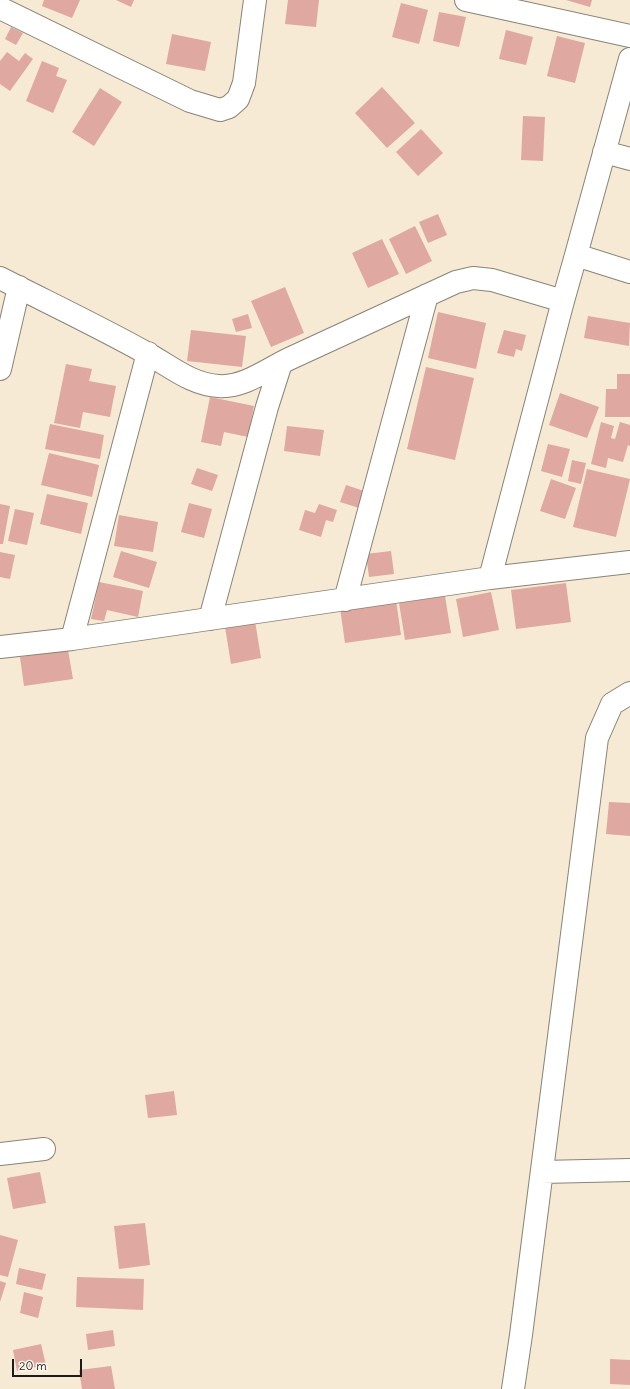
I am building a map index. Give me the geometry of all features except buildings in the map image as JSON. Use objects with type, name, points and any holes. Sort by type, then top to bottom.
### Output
[{"type":"street","points":[[0,8],[190,101],[220,110],[229,107],[238,99],[244,83],[255,0]]},
{"type":"street","points":[[466,0],[630,36]]},
{"type":"street","points":[[490,578],[562,301],[630,59]]},
{"type":"street","points":[[604,152],[630,159]]},
{"type":"street","points":[[576,255],[630,272]]},
{"type":"street","points":[[0,278],[148,354],[187,376],[204,384],[220,386],[235,384],[250,379],[281,363],[456,282],[473,278],[492,280],[562,301]]},
{"type":"street","points":[[0,369],[19,287]]},
{"type":"street","points":[[345,600],[428,295]]},
{"type":"street","points":[[72,639],[148,354]]},
{"type":"street","points":[[210,619],[267,407],[281,363]]},
{"type":"street","points":[[0,646],[72,639],[490,578],[629,560]]},
{"type":"street","points":[[513,1389],[597,738],[612,704],[630,693]]},
{"type":"street","points":[[0,1154],[44,1149]]},
{"type":"street","points":[[542,1172],[630,1170]]}]
